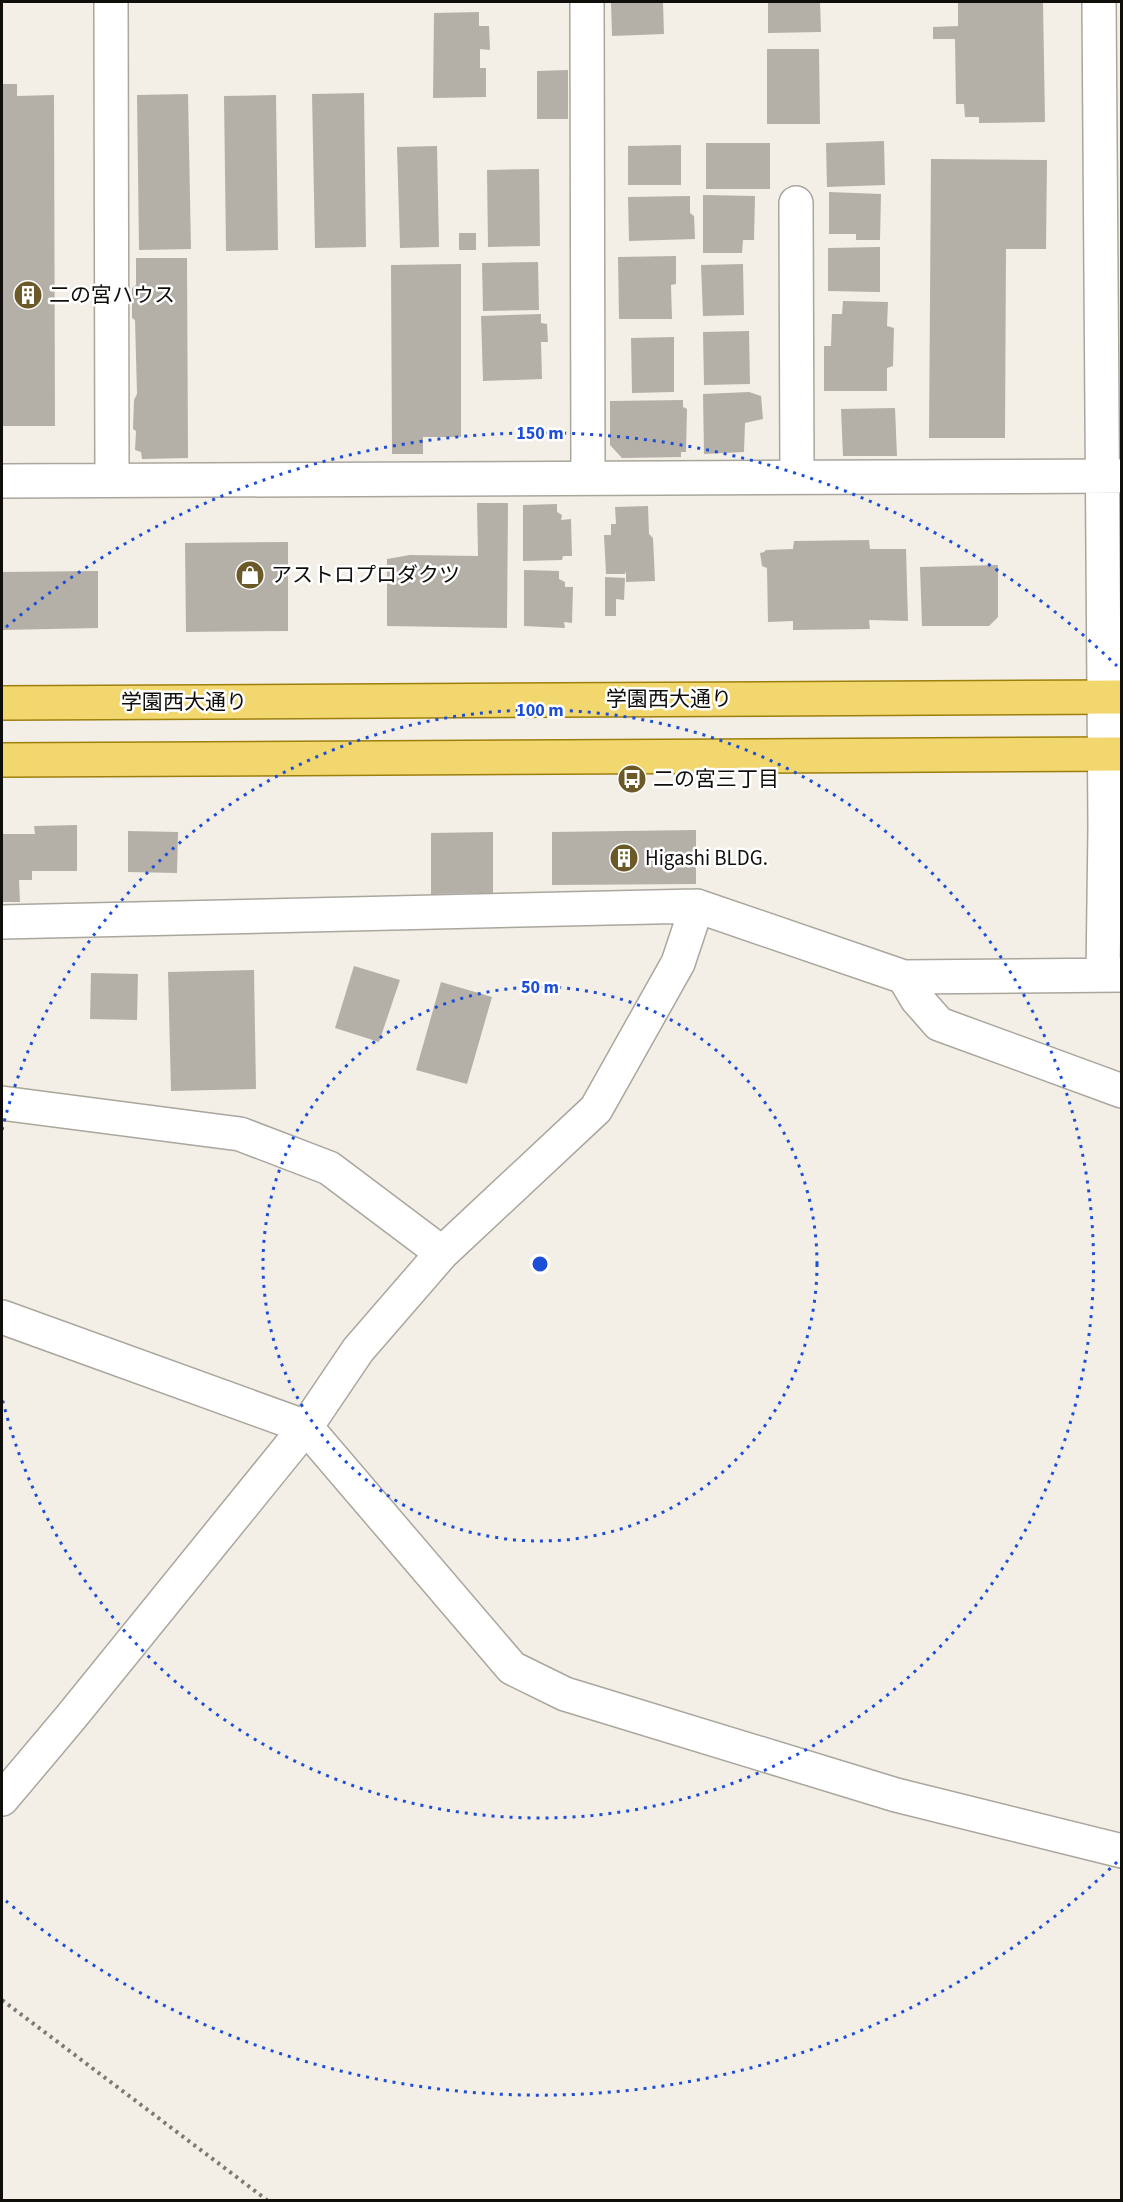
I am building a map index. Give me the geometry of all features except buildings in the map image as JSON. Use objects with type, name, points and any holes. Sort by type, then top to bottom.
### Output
[{"type":"main road","name":"学園西大通り","points":[[2,703],[1113,697]]},
{"type":"main road","points":[[2,760],[1113,754]]},
{"type":"street","points":[[111,2],[112,480]]},
{"type":"street","points":[[587,2],[588,478]]},
{"type":"street","points":[[2,922],[697,906],[904,977],[1112,975],[1112,475],[1099,2]]},
{"type":"street","points":[[796,203],[797,476]]},
{"type":"street","points":[[2,481],[1112,475]]},
{"type":"street","points":[[2,1799],[306,1427],[358,1350],[442,1253],[596,1109],[678,963],[697,906]]},
{"type":"street","points":[[904,977],[917,999],[939,1024],[1122,1090]]},
{"type":"street","points":[[2,1103],[240,1134],[329,1168],[442,1253]]},
{"type":"street","points":[[2,1317],[306,1427],[512,1668],[564,1694],[896,1795],[1122,1851]]},
{"type":"path","points":[[2,2000],[267,2200]]},
{"type":"place","name":"二の宮ハウス","points":[[28,295]]},
{"type":"place","name":"アストロプロダクツ","points":[[250,575]]},
{"type":"place","name":"二の宮三丁目","points":[[632,779]]},
{"type":"place","name":"Higashi BLDG.","points":[[624,858]]}]
